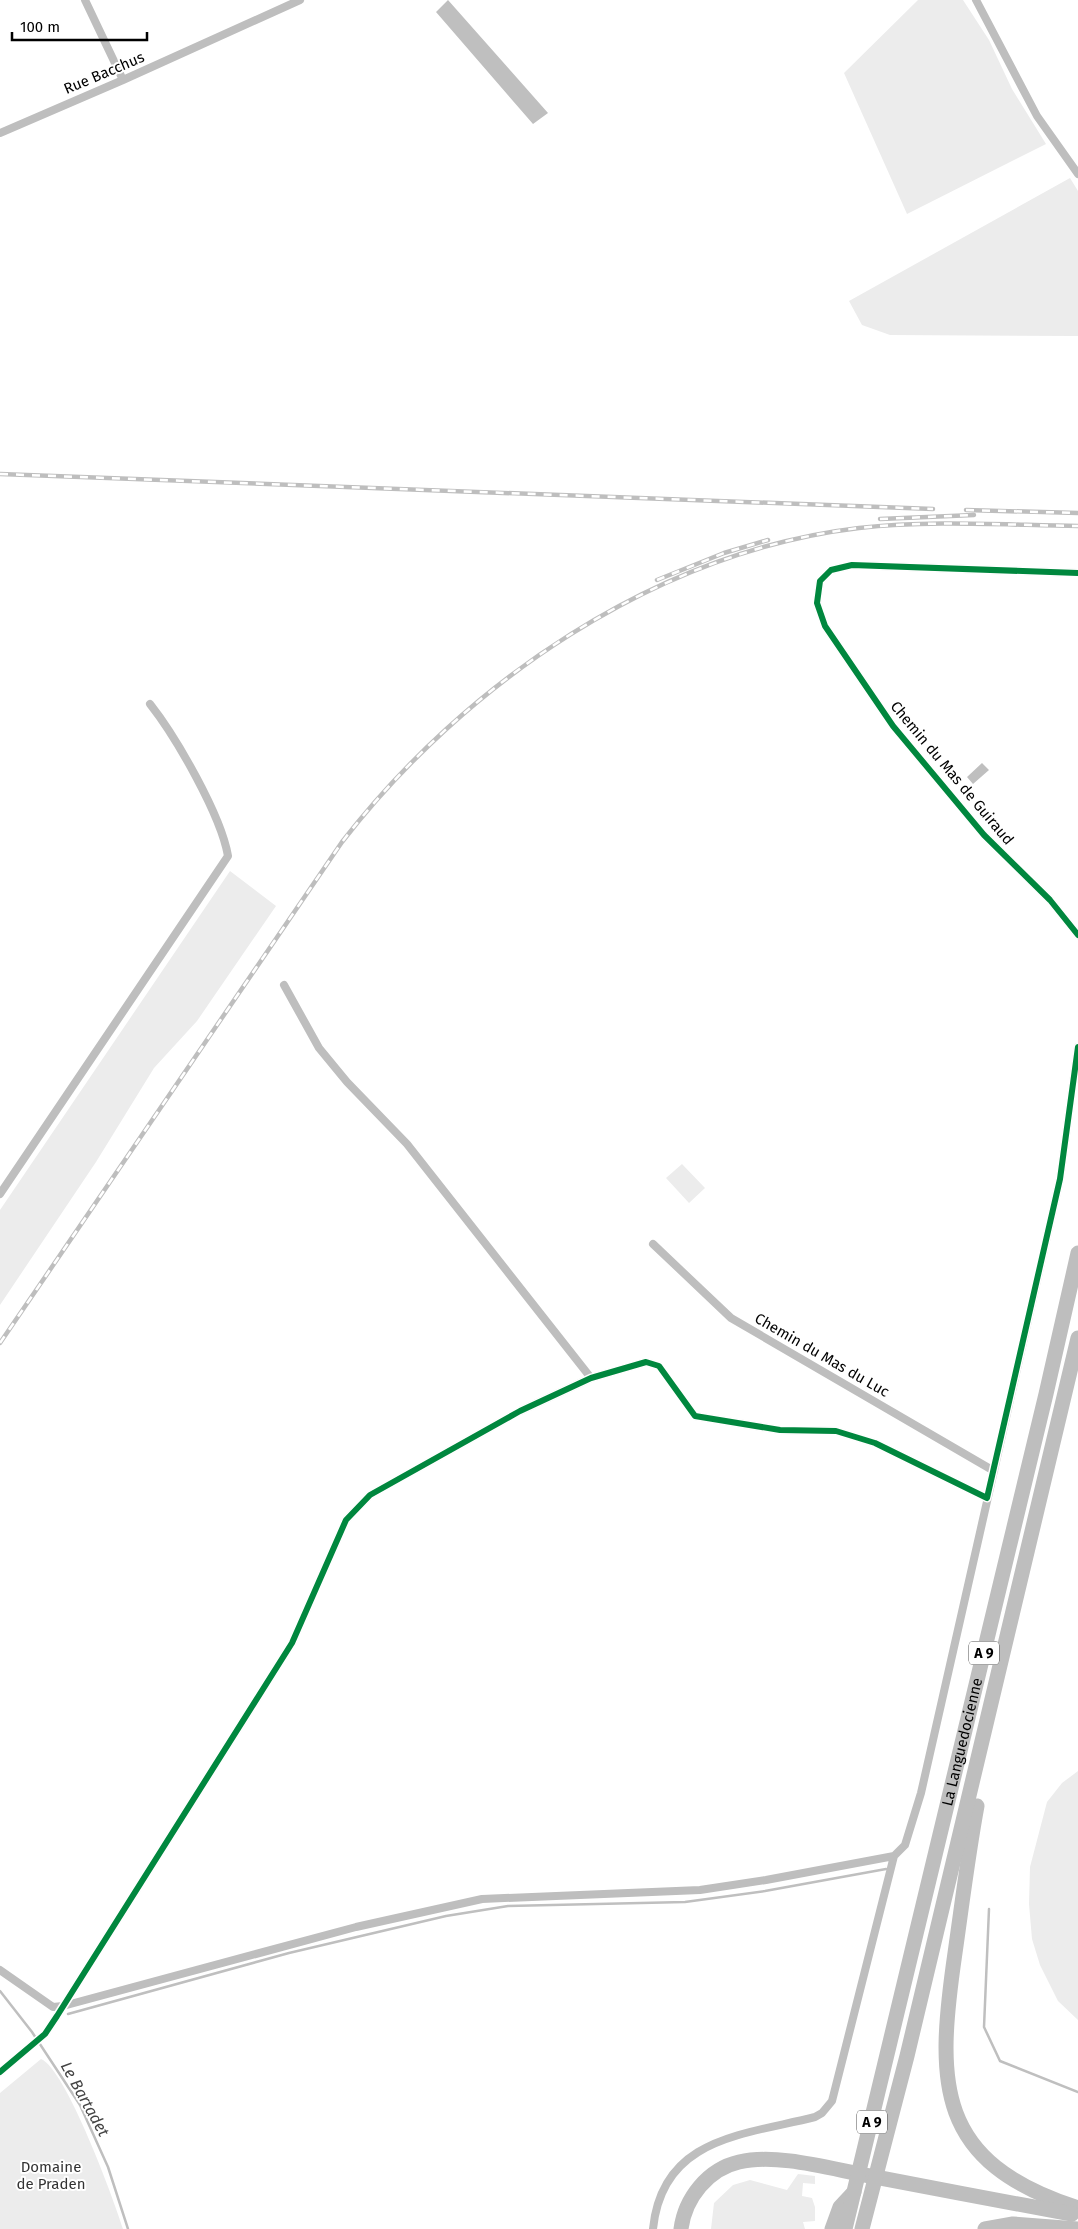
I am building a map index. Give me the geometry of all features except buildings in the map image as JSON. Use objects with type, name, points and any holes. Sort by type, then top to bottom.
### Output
[{"type":"highway","name":"La Languedocienne","points":[[845,2229],[1046,1394],[1078,1253]]},
{"type":"highway","name":"La Languedocienne","points":[[862,2229],[907,2056],[1078,1338]]},
{"type":"highway","points":[[975,1773],[977,1805],[965,1878],[946,2025],[946,2063],[950,2094],[963,2127],[988,2162],[1018,2184],[1078,2208]]},
{"type":"highway","points":[[681,2229],[683,2216],[695,2192],[718,2170],[740,2161],[757,2160],[805,2167],[925,2190],[1078,2222]]},
{"type":"highway","points":[[689,2229],[700,2201],[720,2179],[739,2170],[759,2167],[805,2167]]},
{"type":"highway","points":[[925,2190],[1078,2216]]},
{"type":"highway","points":[[832,2229],[840,2207],[855,2191]]},
{"type":"highway","points":[[985,2229],[1013,2224],[1078,2229]]},
{"type":"street","points":[[85,0],[123,80]]},
{"type":"street","name":"Rue Bacchus","points":[[0,133],[300,0]]},
{"type":"street","points":[[976,0],[1037,116],[1078,174]]},
{"type":"street","name":"Chemin du Mas de Guiraud","points":[[1078,573],[852,565],[831,570],[820,581],[817,603],[825,626],[893,726],[984,835],[1050,900],[1078,935]]},
{"type":"street","points":[[0,1194],[228,856],[225,839],[186,761],[150,704]]},
{"type":"street","points":[[284,985],[319,1048],[347,1082],[407,1144],[591,1378]]},
{"type":"street","points":[[652,2229],[665,2185],[677,2168],[693,2155],[726,2137],[815,2117],[829,2107],[832,2101],[894,1856],[905,1845],[914,1818],[1060,1179],[1078,1048]]},
{"type":"street","name":"Chemin du Mas du Luc","points":[[653,1244],[731,1318],[994,1470]]},
{"type":"street","points":[[0,2072],[45,2034],[63,2006],[292,1642],[346,1520],[370,1495],[520,1411],[591,1378],[646,1362],[659,1366],[695,1416],[780,1430],[836,1431],[875,1443],[987,1498]]},
{"type":"street","points":[[0,1970],[53,2007],[63,2006],[356,1926],[482,1899],[700,1890],[766,1880],[894,1856]]},
{"type":"green space","points":[[918,0],[963,0],[989,40],[1012,89],[1046,144],[907,214],[844,73]]},
{"type":"green space","points":[[1070,178],[1078,191],[1078,336],[890,335],[862,325],[849,301]]},
{"type":"green space","points":[[230,871],[276,906],[197,1021],[154,1068],[96,1162],[0,1305],[0,1210]]},
{"type":"green space","points":[[682,1164],[705,1188],[689,1203],[666,1178]]},
{"type":"green space","points":[[1078,1771],[1078,2020],[1058,2001],[1040,1965],[1032,1939],[1029,1904],[1030,1867],[1047,1802],[1062,1783]]},
{"type":"green space","name":"Domaine de Praden","points":[[41,2059],[51,2068],[76,2110],[100,2165],[123,2229],[0,2229],[0,2093]]},
{"type":"green space","points":[[798,2174],[815,2176],[815,2184],[803,2183],[802,2196],[812,2198],[815,2207],[815,2221],[803,2222],[805,2229],[711,2229],[714,2203],[733,2185],[750,2180],[787,2190]]},
{"type":"shaded area","points":[[448,0],[548,113],[533,124],[436,12]]},
{"type":"shaded area","points":[[982,763],[989,770],[973,784],[967,777]]},
{"type":"waterway","points":[[68,2014],[289,1953],[446,1916],[508,1906],[685,1902],[765,1891],[886,1869]]},
{"type":"waterway","points":[[989,1909],[984,2027],[1000,2061],[1078,2092]]},
{"type":"waterway","name":"Le Bartadet","points":[[0,1991],[32,2032],[80,2105],[108,2167],[128,2229]]},
{"type":"railway","points":[[0,474],[933,509]]},
{"type":"railway","points":[[966,510],[1078,513]]},
{"type":"railway","points":[[880,519],[974,515]]},
{"type":"railway","points":[[0,1343],[342,842],[391,784],[446,729],[506,679],[570,634],[639,596],[710,565],[784,542],[859,528],[913,524],[1078,526]]},
{"type":"railway","points":[[657,580],[724,553],[768,540]]},
{"type":"cycle path","points":[[1078,573],[852,565],[831,570],[820,581],[817,603],[825,626],[893,726],[984,835],[1050,900],[1078,935]]},
{"type":"cycle path","points":[[0,2072],[45,2034],[57,2016],[292,1643],[346,1520],[370,1495],[520,1411],[591,1378],[646,1362],[659,1366],[695,1416],[780,1430],[836,1431],[875,1443],[987,1498],[1060,1179],[1078,1047]]}]
